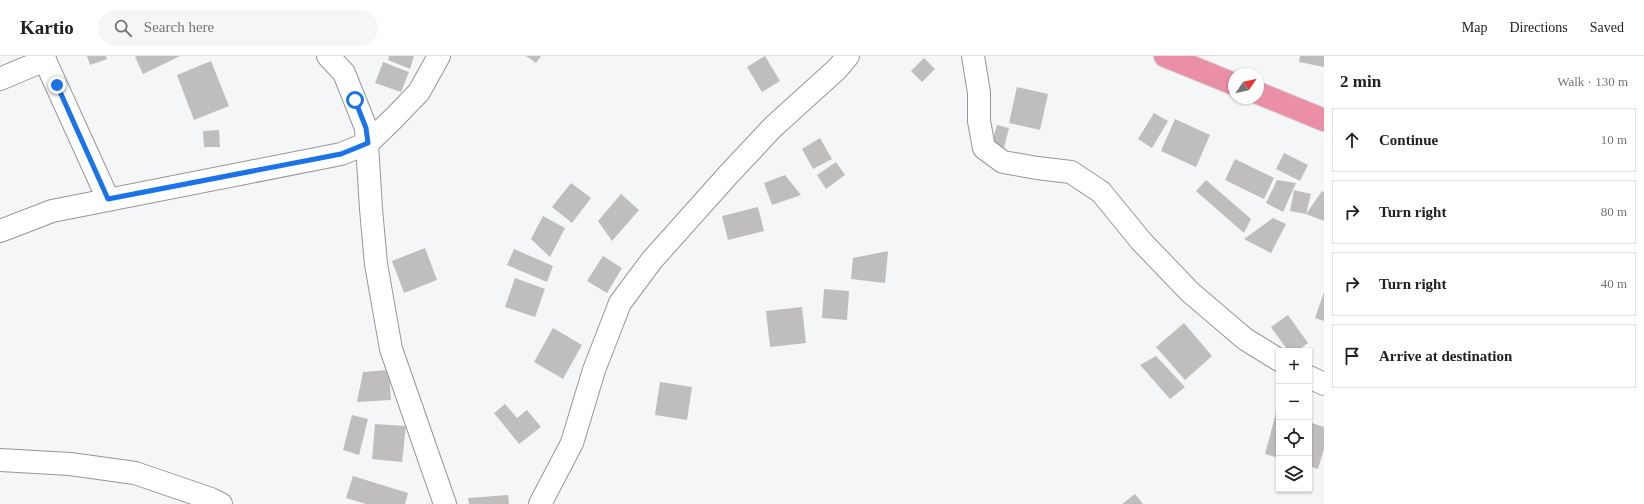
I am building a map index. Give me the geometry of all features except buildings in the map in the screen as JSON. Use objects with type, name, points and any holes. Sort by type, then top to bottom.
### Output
[{"type":"highway","points":[[1165,56],[1228,82]]},
{"type":"highway","points":[[1264,95],[1324,120]]},
{"type":"street","points":[[328,56],[344,73],[366,128],[376,264],[391,349],[444,504]]},
{"type":"street","points":[[0,231],[52,210],[341,154],[368,143],[419,92],[440,56]]},
{"type":"street","points":[[540,504],[572,443],[594,370],[620,303],[652,260],[733,170],[773,127],[848,56]]},
{"type":"street","points":[[973,56],[979,93],[979,121],[984,148],[1003,162],[1071,172],[1101,192],[1141,240],[1190,292],[1245,339],[1276,358]]},
{"type":"street","points":[[0,79],[44,58],[108,199]]},
{"type":"street","points":[[1312,378],[1324,384]]},
{"type":"street","points":[[0,460],[70,464],[135,473],[211,499],[221,504]]},
{"type":"route","points":[[57,85],[108,199],[341,154],[368,143],[366,128],[355,100]]}]
